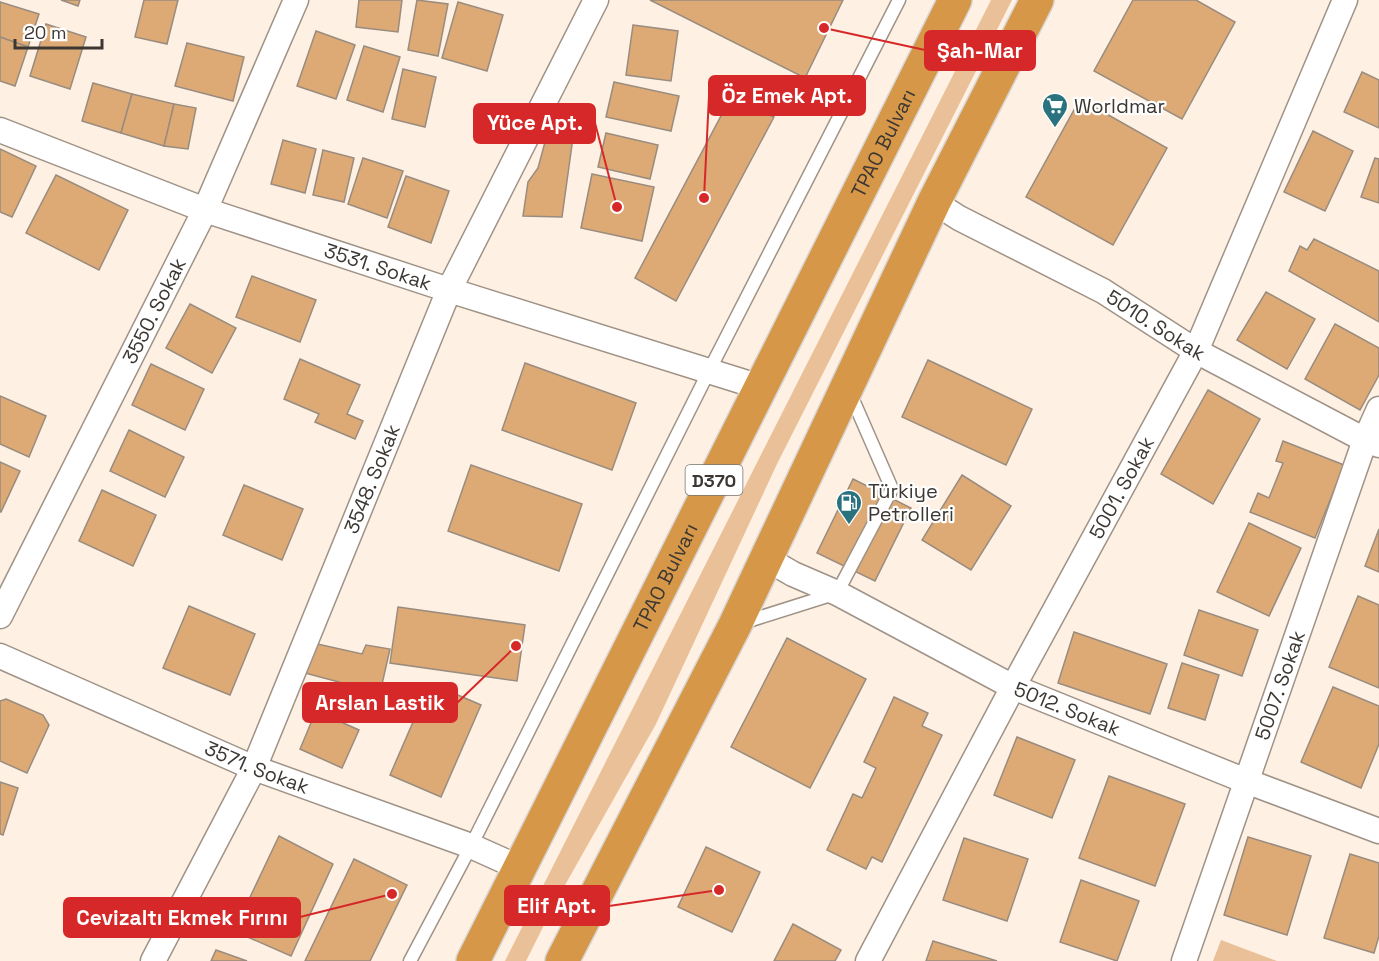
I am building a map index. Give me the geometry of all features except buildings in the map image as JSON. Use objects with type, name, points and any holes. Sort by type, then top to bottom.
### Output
[{"type":"highway","name":"TPAO Bulvarı","points":[[473,961],[955,0]]},
{"type":"highway","points":[[562,961],[735,625],[934,202],[1037,0]]},
{"type":"street","name":"3550. Sokak","points":[[0,616],[206,210],[296,0]]},
{"type":"street","name":"3548. Sokak","points":[[153,961],[254,768],[449,290],[596,0]]},
{"type":"street","name":"5001. Sokak","points":[[868,961],[1013,687],[1196,351],[1345,0]]},
{"type":"street","name":"3531. Sokak","points":[[0,130],[206,210],[449,290],[760,387]]},
{"type":"street","name":"5010. Sokak","points":[[934,202],[959,218],[1103,291],[1196,351],[1372,442]]},
{"type":"street","name":"5007. Sokak","points":[[1184,961],[1246,781],[1372,442],[1379,409]]},
{"type":"street","name":"5012. Sokak","points":[[767,559],[793,574],[837,593],[1013,687],[1246,781],[1379,831]]},
{"type":"street","name":"3571. Sokak","points":[[0,656],[254,768],[471,846],[520,868]]},
{"type":"lane","points":[[410,961],[471,846],[898,0]]},
{"type":"lane","points":[[735,625],[837,593],[892,489],[848,388]]},
{"type":"shaded area","points":[[991,0],[1012,0],[777,464],[656,724],[556,901],[526,961],[505,961]]},
{"type":"shaded area","points":[[1221,940],[1277,961],[1213,961]]},
{"type":"place","name":"Şah-Mar","points":[[824,28]]},
{"type":"place","name":"Worldmar","points":[[1055,129]]},
{"type":"place","name":"Öz Emek Apt.","points":[[704,198]]},
{"type":"place","name":"Yüce Apt.","points":[[617,207]]},
{"type":"place","name":"Türkiye Petrolleri","points":[[849,526]]},
{"type":"place","name":"Arslan Lastik","points":[[516,646]]},
{"type":"place","name":"Elif Apt.","points":[[719,890]]},
{"type":"place","name":"Cevizaltı Ekmek Fırını","points":[[392,894]]}]
